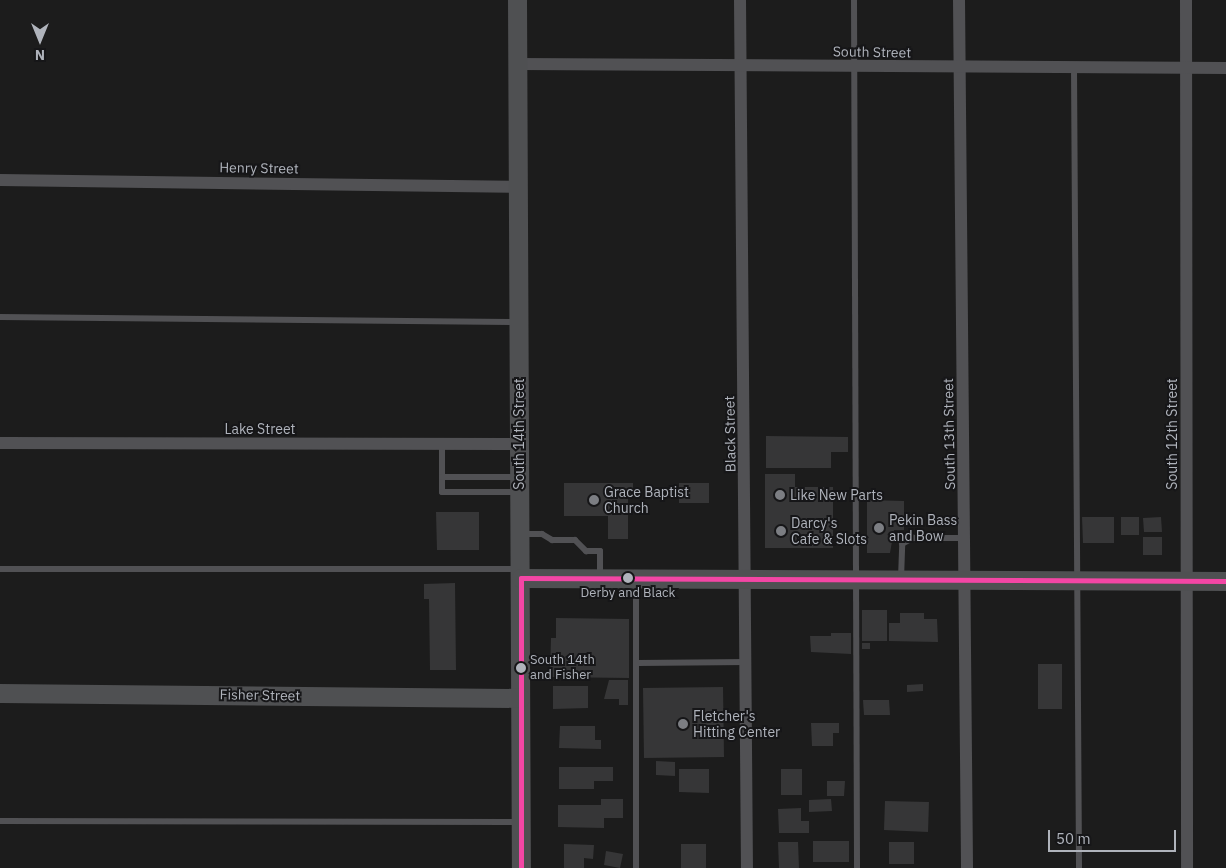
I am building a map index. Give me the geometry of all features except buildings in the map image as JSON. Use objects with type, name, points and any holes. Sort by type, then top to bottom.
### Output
[{"type":"main road","name":"South 14th Street","points":[[517,0],[521,868]]},
{"type":"main road","points":[[521,573],[600,578],[1226,580]]},
{"type":"main road","name":"Fisher Street","points":[[0,693],[520,698]]},
{"type":"street","name":"Black Street","points":[[740,0],[747,578],[747,868]]},
{"type":"street","name":"South 13th Street","points":[[959,0],[966,579],[967,868]]},
{"type":"street","name":"South 12th Street","points":[[1186,0],[1187,868]]},
{"type":"street","name":"South Street","points":[[518,64],[959,68],[1226,68]]},
{"type":"street","name":"Henry Street","points":[[0,180],[518,187]]},
{"type":"street","name":"Lake Street","points":[[0,443],[519,444]]},
{"type":"lane","points":[[854,0],[857,868]]},
{"type":"lane","points":[[1074,68],[1079,868]]},
{"type":"lane","points":[[0,318],[519,322]]},
{"type":"lane","points":[[442,444],[442,492],[520,484]]},
{"type":"lane","points":[[442,478],[520,484]]},
{"type":"lane","points":[[520,534],[542,534],[552,540],[575,540],[586,551],[600,551],[600,578]]},
{"type":"lane","points":[[901,579],[902,544],[913,538],[965,538]]},
{"type":"lane","points":[[0,569],[521,573]]},
{"type":"lane","points":[[636,578],[636,868]]},
{"type":"lane","points":[[636,663],[747,662]]},
{"type":"lane","points":[[0,821],[521,822]]},
{"type":"transit line","points":[[521,868],[521,578],[1226,581]]},
{"type":"place","name":"Like New Parts","points":[[780,495]]},
{"type":"place","name":"Grace Baptist Church","points":[[594,500]]},
{"type":"place","name":"Pekin Bass and Bow","points":[[879,528]]},
{"type":"place","name":"Darcy's Cafe & Slots","points":[[781,531]]},
{"type":"place","name":"Derby and Black","points":[[628,578]]},
{"type":"place","name":"South 14th and Fisher","points":[[521,668]]},
{"type":"place","name":"Fletcher's Hitting Center","points":[[683,724]]}]
